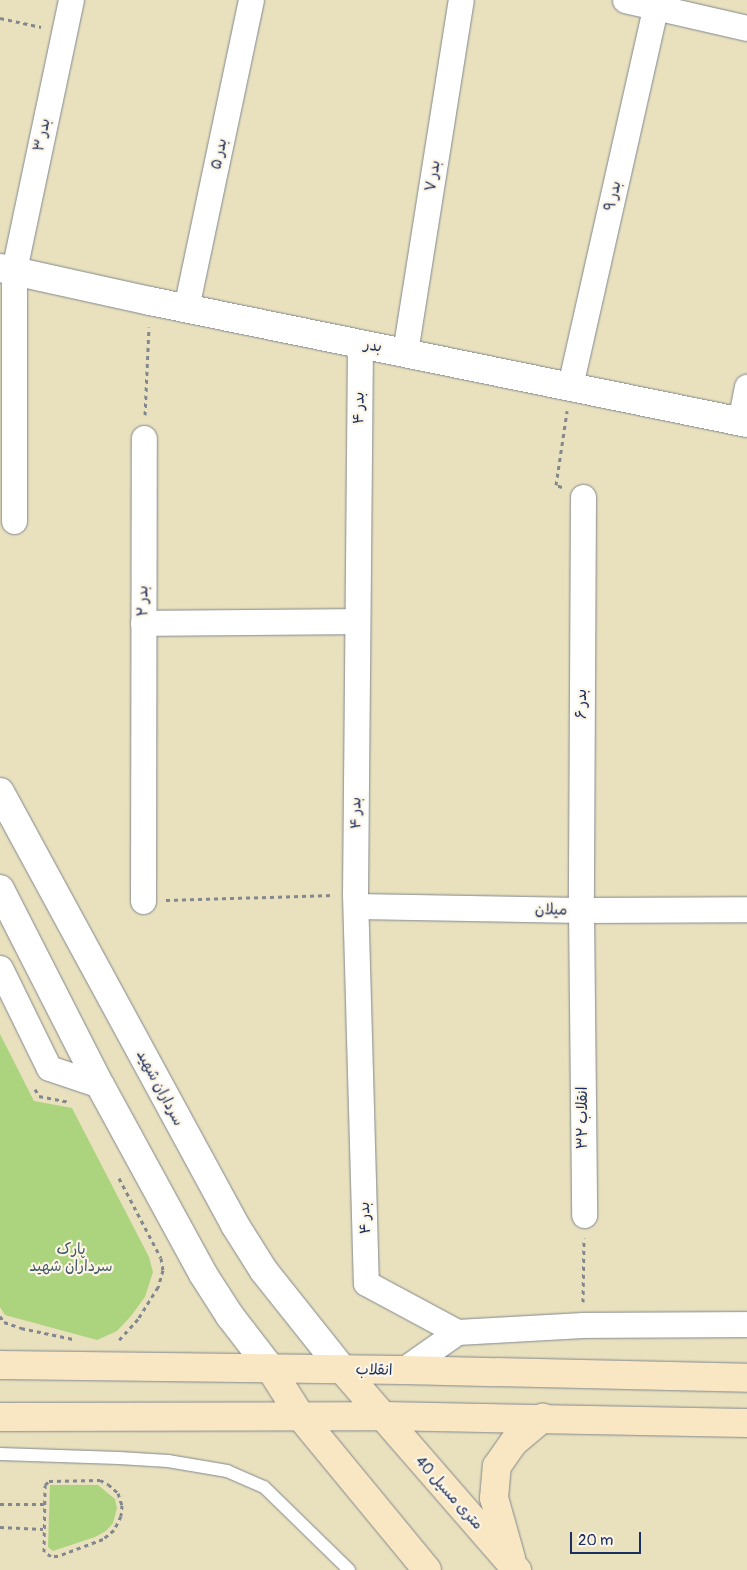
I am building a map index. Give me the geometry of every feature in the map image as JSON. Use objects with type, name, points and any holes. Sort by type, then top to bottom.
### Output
[{"type":"main road","name":"انقلاب","points":[[0,1365],[402,1370],[747,1378]]},
{"type":"main road","points":[[270,1368],[301,1417],[427,1570]]},
{"type":"main road","name":"40 متری مسیل","points":[[342,1369],[515,1567]]},
{"type":"main road","points":[[0,1417],[382,1416],[747,1423]]},
{"type":"main road","points":[[515,1567],[494,1498],[497,1466],[514,1442],[543,1418]]},
{"type":"street","name":"بدر ۳","points":[[14,521],[7,269],[71,0]]},
{"type":"street","name":"بدر ۵","points":[[186,308],[251,0]]},
{"type":"street","name":"بدر ۷","points":[[405,352],[461,0]]},
{"type":"street","points":[[625,0],[656,3],[747,28]]},
{"type":"street","name":"بدر ۹","points":[[570,386],[656,3]]},
{"type":"street","name":"بدر","points":[[7,269],[150,301],[744,422]]},
{"type":"street","name":"بدر ۴","points":[[360,344],[355,900],[366,1283],[457,1332]]},
{"type":"street","points":[[744,422],[747,388]]},
{"type":"street","name":"بدر ۲","points":[[143,901],[144,438]]},
{"type":"street","name":"بدر ۶","points":[[582,910],[583,497]]},
{"type":"street","points":[[143,623],[357,621]]},
{"type":"street","name":"سرداران شهید","points":[[0,792],[235,1226],[264,1270],[342,1369]]},
{"type":"street","points":[[0,889],[100,1085],[203,1274],[230,1316],[270,1368]]},
{"type":"street","name":"میلان","points":[[355,900],[582,910],[747,909]]},
{"type":"street","name":"انقلاب ۳۲","points":[[582,910],[584,1216]]},
{"type":"street","points":[[0,968],[49,1068],[100,1085]]},
{"type":"street","points":[[402,1370],[457,1332],[583,1325],[747,1324]]},
{"type":"lane","points":[[0,1454],[119,1458],[168,1462],[227,1471],[264,1487],[349,1570]]},
{"type":"path","points":[[0,18],[65,31]]},
{"type":"path","points":[[144,438],[150,301]]},
{"type":"path","points":[[570,386],[556,485],[583,497]]},
{"type":"path","points":[[143,901],[355,900]]},
{"type":"path","points":[[31,1082],[39,1096],[71,1103]]},
{"type":"path","points":[[114,1342],[121,1339],[138,1319],[158,1287],[163,1270],[161,1258],[115,1170]]},
{"type":"path","points":[[583,1325],[584,1216]]},
{"type":"path","points":[[0,1316],[4,1322],[21,1328],[78,1340]]},
{"type":"path","points":[[100,1480],[118,1493],[122,1505],[121,1516],[114,1530],[103,1538],[58,1556],[51,1556],[44,1552],[44,1504],[45,1484],[48,1481],[100,1480]]},
{"type":"path","points":[[0,1504],[44,1504]]},
{"type":"path","points":[[0,1527],[43,1529]]},
{"type":"green space","name":"پارک سرداران شهید","points":[[0,1034],[34,1101],[72,1108],[149,1257],[153,1272],[145,1297],[117,1331],[97,1340],[5,1315],[0,1307]]},
{"type":"green space","points":[[50,1485],[98,1485],[115,1499],[117,1508],[113,1523],[106,1531],[95,1537],[53,1551],[48,1547]]}]
